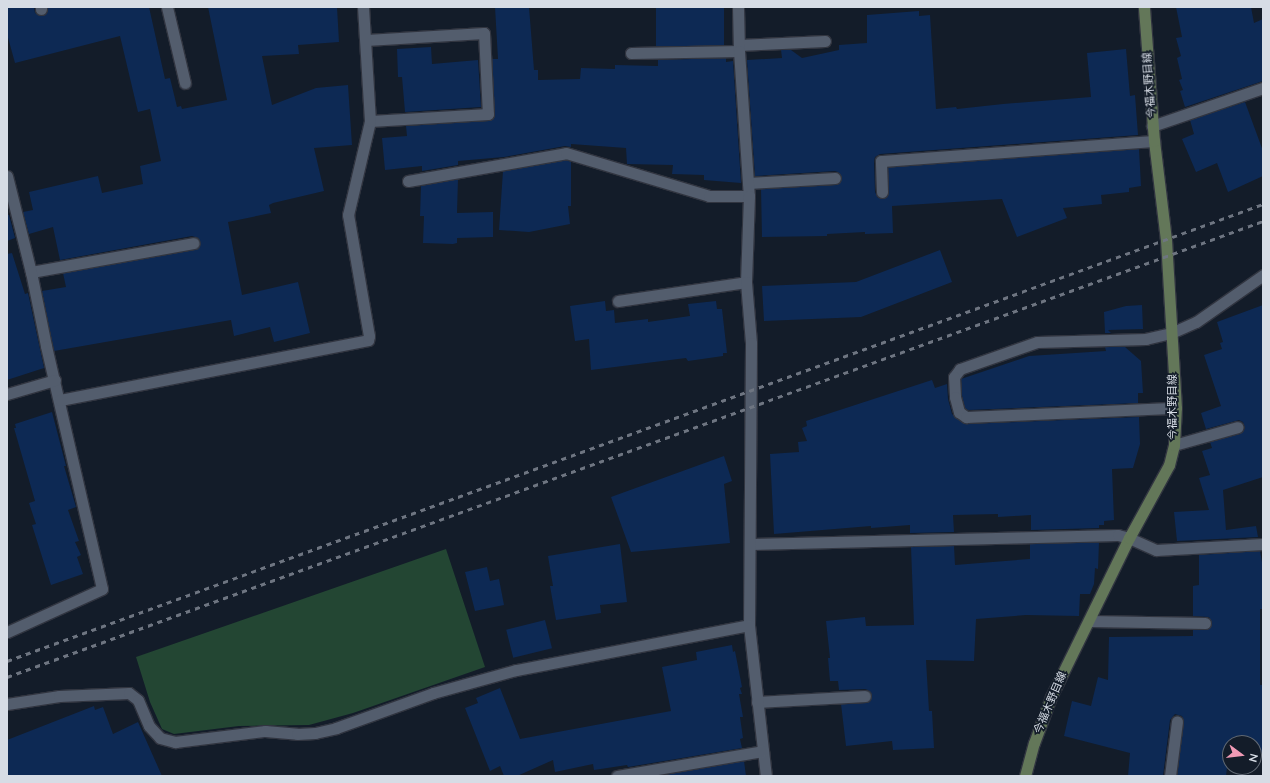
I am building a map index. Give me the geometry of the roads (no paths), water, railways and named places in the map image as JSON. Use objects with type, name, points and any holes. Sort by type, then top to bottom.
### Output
[{"type":"main road","name":"今福木野目線","points":[[1025,776],[1034,744],[1051,697],[1090,621],[1129,538],[1169,465],[1174,445],[1176,408],[1166,240],[1152,126],[1144,7]]},
{"type":"street","points":[[167,7],[185,83]]},
{"type":"street","points":[[60,400],[368,340],[370,336],[348,215],[370,120],[363,7]]},
{"type":"street","points":[[738,7],[739,48],[749,196],[746,282],[751,342],[750,625],[766,776]]},
{"type":"street","points":[[366,40],[484,34],[488,114],[370,120]]},
{"type":"street","points":[[631,53],[739,48],[825,41]]},
{"type":"street","points":[[1152,126],[1263,88]]},
{"type":"street","points":[[882,192],[881,161],[1154,141]]},
{"type":"street","points":[[408,181],[566,153],[709,196],[749,196]]},
{"type":"street","points":[[7,176],[31,272],[102,589],[7,632]]},
{"type":"street","points":[[748,183],[835,178]]},
{"type":"street","points":[[31,272],[193,243]]},
{"type":"street","points":[[1176,408],[966,417],[959,412],[955,397],[954,377],[960,369],[1036,342],[1146,338],[1171,333],[1196,322],[1263,275]]},
{"type":"street","points":[[618,301],[746,282]]},
{"type":"street","points":[[7,394],[55,380]]},
{"type":"street","points":[[1174,445],[1238,428]]},
{"type":"street","points":[[751,544],[1118,535],[1129,538],[1156,550],[1263,544]]},
{"type":"street","points":[[1090,621],[1205,623]]},
{"type":"street","points":[[7,704],[60,696],[129,693],[138,700],[149,726],[160,738],[175,742],[264,731],[297,734],[315,733],[336,728],[433,693],[516,670],[750,625]]},
{"type":"street","points":[[757,702],[864,696]]},
{"type":"street","points":[[1170,776],[1177,721]]},
{"type":"street","points":[[617,776],[763,751]]},
{"type":"railway","points":[[7,661],[1263,204]]},
{"type":"railway","points":[[7,677],[1263,221]]}]
